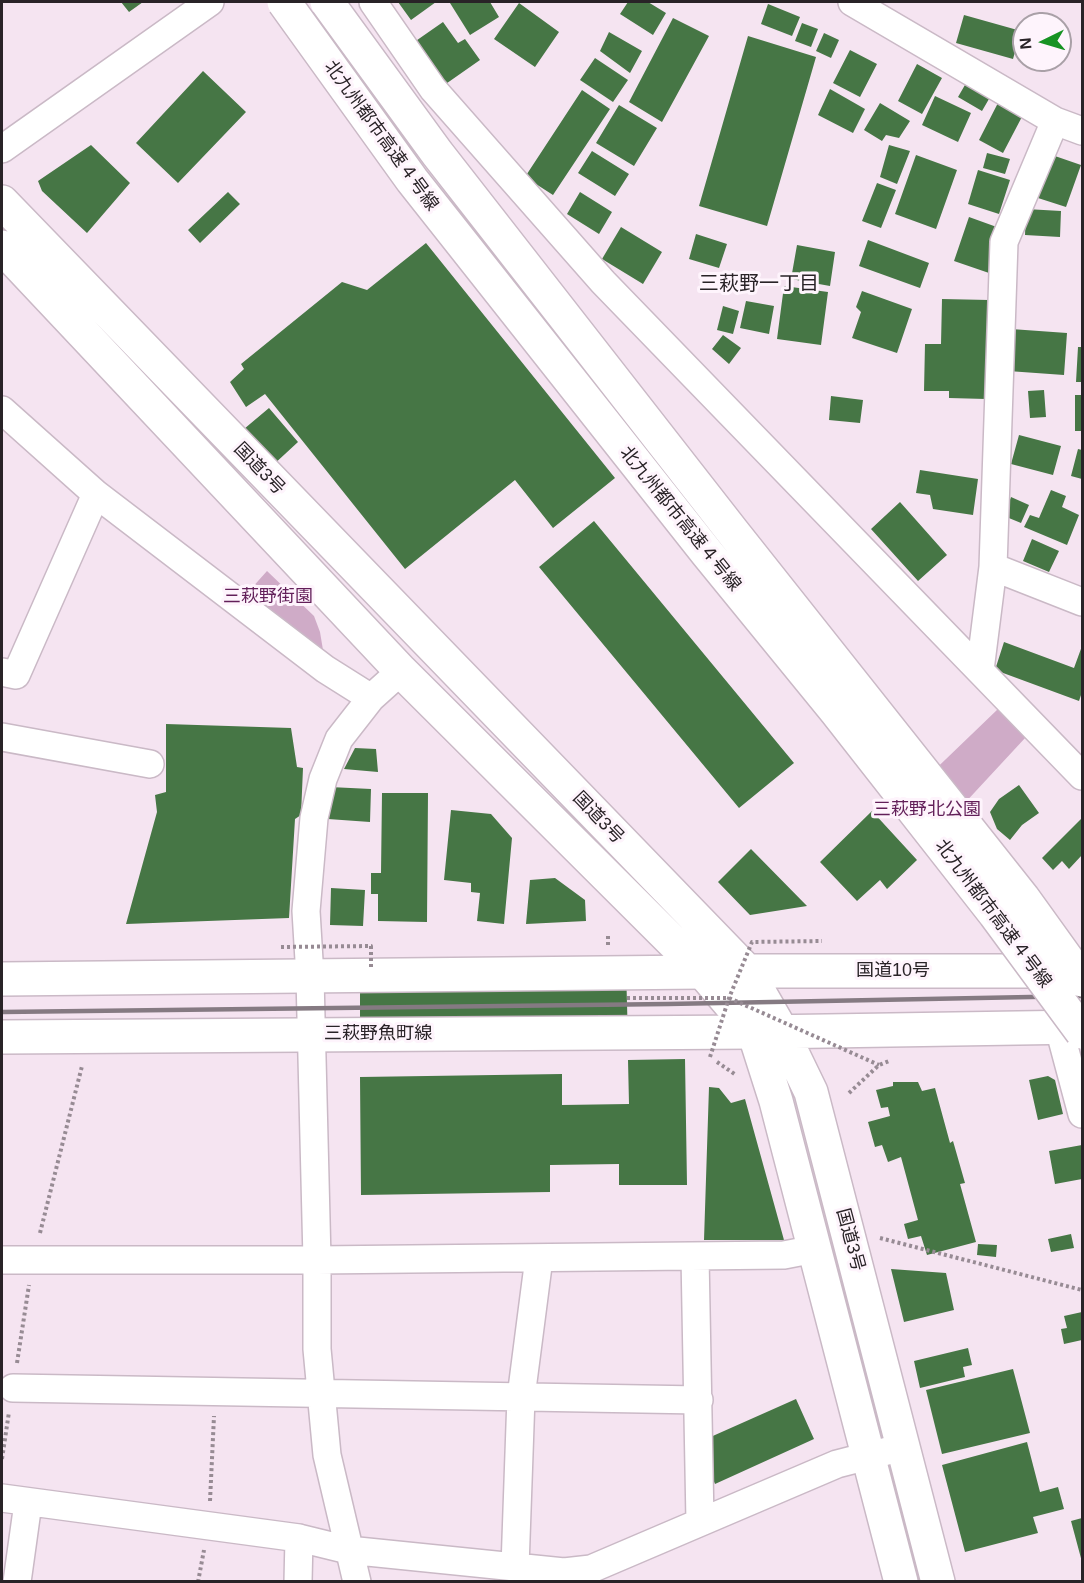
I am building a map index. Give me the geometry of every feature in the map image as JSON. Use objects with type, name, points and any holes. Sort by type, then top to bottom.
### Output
[{"type":"main road","name":"北九州都市高速４号線","points":[[284,2],[412,180],[995,914],[1075,1029]]},
{"type":"main road","name":"北九州都市高速４号線","points":[[327,2],[437,153],[724,521],[1023,898],[1083,980]]},
{"type":"main road","name":"国道3号","points":[[2,202],[747,971],[768,1032],[776,1101],[901,1581]]},
{"type":"main road","name":"国道3号","points":[[2,247],[401,671],[703,972],[768,1032],[811,1092],[938,1581]]},
{"type":"main road","name":"国道10号","points":[[703,972],[1083,970]]},
{"type":"main road","points":[[2,979],[703,972]]},
{"type":"main road","points":[[768,1032],[1075,1029]]},
{"type":"main road","name":"三萩野魚町線","points":[[2,1037],[768,1032]]},
{"type":"street","points":[[2,149],[210,2]]},
{"type":"street","points":[[373,2],[433,89],[603,282],[1083,776]]},
{"type":"street","points":[[852,2],[1055,122],[1083,131]]},
{"type":"street","points":[[980,670],[993,567],[1004,242],[1055,122]]},
{"type":"street","points":[[2,410],[96,494],[325,669],[372,698]]},
{"type":"street","points":[[2,672],[16,675],[96,494]]},
{"type":"street","points":[[993,567],[1083,602]]},
{"type":"street","points":[[357,1581],[327,1455],[317,1349],[312,1034],[306,911],[314,818],[323,779],[339,739],[372,698],[401,671]]},
{"type":"street","points":[[2,737],[150,764]]},
{"type":"street","points":[[1075,1029],[1083,1114]]},
{"type":"street","points":[[2,1260],[317,1260],[784,1255],[815,1249]]},
{"type":"street","points":[[695,1256],[700,1522]]},
{"type":"street","points":[[515,1567],[521,1397],[539,1258]]},
{"type":"street","points":[[13,1388],[699,1400]]},
{"type":"street","points":[[2,1498],[299,1538],[348,1550],[593,1575],[700,1522],[837,1464],[903,1447]]},
{"type":"street","points":[[17,1581],[28,1503]]},
{"type":"street","points":[[298,1581],[299,1538]]},
{"type":"path","points":[[737,1076],[710,1058],[729,998],[752,942],[822,941]]},
{"type":"path","points":[[281,947],[371,946],[371,969]]},
{"type":"path","points":[[627,998],[729,998],[879,1065],[849,1093]]},
{"type":"path","points":[[873,1237],[1083,1290]]},
{"type":"path","points":[[198,1581],[209,1526],[215,1391]]},
{"type":"green space","name":"三萩野街園","points":[[267,571],[314,616],[320,632],[325,662],[241,600]]},
{"type":"green space","name":"三萩野北公園","points":[[998,709],[1026,737],[924,847],[894,809]]},
{"type":"building","points":[[121,2],[143,2],[129,12]]},
{"type":"building","points":[[398,2],[436,2],[411,20]]},
{"type":"building","points":[[490,2],[499,17],[470,35],[450,3]]},
{"type":"building","points":[[628,2],[648,2],[666,13],[653,35],[620,14]]},
{"type":"building","points":[[519,3],[559,32],[535,67],[494,39]]},
{"type":"building","points":[[768,4],[800,17],[792,36],[761,24]]},
{"type":"building","points":[[964,15],[1012,28],[1012,59],[956,43]]},
{"type":"building","points":[[673,18],[709,36],[662,122],[629,102]]},
{"type":"building","points":[[443,22],[458,43],[465,39],[480,60],[440,88],[410,45]]},
{"type":"building","points":[[802,23],[818,29],[811,47],[795,41]]},
{"type":"building","points":[[609,32],[642,51],[630,73],[600,51]]},
{"type":"building","points":[[824,33],[839,40],[831,58],[816,51]]},
{"type":"building","points":[[748,36],[816,57],[767,226],[699,206]]},
{"type":"building","points":[[850,50],[877,64],[860,97],[833,83]]},
{"type":"building","points":[[595,58],[628,80],[613,102],[580,80]]},
{"type":"building","points":[[917,64],[942,78],[922,114],[898,101]]},
{"type":"building","points":[[203,71],[246,112],[178,183],[136,143]]},
{"type":"building","points":[[969,78],[993,92],[982,111],[958,97]]},
{"type":"building","points":[[830,89],[865,109],[853,133],[818,115]]},
{"type":"building","points":[[582,90],[610,109],[553,195],[525,177]]},
{"type":"building","points":[[935,96],[971,113],[958,142],[922,125]]},
{"type":"building","points":[[1000,99],[1025,111],[1003,153],[979,140]]},
{"type":"building","points":[[880,103],[910,121],[899,138],[886,135],[882,141],[864,130]]},
{"type":"building","points":[[619,105],[657,128],[634,166],[596,143]]},
{"type":"building","points":[[91,145],[130,183],[87,233],[42,191],[38,181]]},
{"type":"building","points":[[889,145],[910,151],[897,184],[880,177]]},
{"type":"building","points":[[592,151],[629,174],[615,196],[578,173]]},
{"type":"building","points":[[987,153],[1010,159],[1005,174],[983,168]]},
{"type":"building","points":[[916,155],[957,170],[936,229],[895,214]]},
{"type":"building","points":[[1052,155],[1081,165],[1066,207],[1038,198]]},
{"type":"building","points":[[978,170],[1010,180],[999,214],[968,204]]},
{"type":"building","points":[[877,183],[896,190],[881,228],[862,221]]},
{"type":"building","points":[[228,192],[240,204],[200,243],[188,230]]},
{"type":"building","points":[[580,192],[612,212],[599,234],[567,214]]},
{"type":"building","points":[[1026,209],[1061,211],[1060,237],[1025,235]]},
{"type":"building","points":[[969,217],[1005,230],[989,273],[954,261]]},
{"type":"building","points":[[621,227],[662,252],[643,284],[602,259]]},
{"type":"building","points":[[696,234],[727,244],[719,268],[689,259]]},
{"type":"building","points":[[868,240],[929,263],[920,288],[859,266]]},
{"type":"building","points":[[426,243],[615,478],[553,528],[515,480],[405,569],[265,394],[246,407],[230,382],[244,369],[241,364],[342,282],[367,290]]},
{"type":"building","points":[[797,245],[835,252],[830,286],[791,279]]},
{"type":"building","points":[[784,286],[828,292],[821,345],[777,339]]},
{"type":"building","points":[[862,291],[912,309],[897,353],[852,338],[861,312],[856,307]]},
{"type":"building","points":[[942,299],[989,300],[986,399],[949,398],[949,391],[924,391],[925,344],[941,344]]},
{"type":"building","points":[[746,301],[774,306],[769,334],[740,328]]},
{"type":"building","points":[[723,306],[739,311],[733,334],[717,330]]},
{"type":"building","points":[[1011,329],[1067,333],[1064,375],[1008,371]]},
{"type":"building","points":[[723,335],[741,348],[729,364],[712,349]]},
{"type":"building","points":[[1078,347],[1082,347],[1082,382],[1076,382]]},
{"type":"building","points":[[1044,390],[1046,417],[1030,418],[1028,391]]},
{"type":"building","points":[[1075,395],[1082,395],[1082,431],[1075,431]]},
{"type":"building","points":[[831,396],[863,400],[860,423],[829,420]]},
{"type":"building","points":[[269,408],[298,442],[272,466],[244,429]]},
{"type":"building","points":[[1019,435],[1061,446],[1053,475],[1011,464]]},
{"type":"building","points":[[1078,449],[1082,450],[1082,479],[1071,476]]},
{"type":"building","points":[[920,470],[978,479],[973,515],[933,509],[930,495],[916,493]]},
{"type":"building","points":[[1051,490],[1066,496],[1062,507],[1079,515],[1067,545],[1024,527],[1030,515],[1039,518]]},
{"type":"building","points":[[1011,497],[1029,505],[1021,523],[1004,516]]},
{"type":"building","points":[[900,502],[947,555],[918,581],[871,529]]},
{"type":"building","points":[[594,521],[794,763],[739,808],[539,567]]},
{"type":"building","points":[[1032,539],[1059,551],[1049,572],[1023,561]]},
{"type":"building","points":[[1004,642],[1074,668],[1082,646],[1082,692],[1079,701],[995,670]]},
{"type":"building","points":[[166,724],[291,728],[297,767],[303,768],[301,815],[295,819],[289,918],[126,924],[157,812],[155,795],[166,792]]},
{"type":"building","points":[[355,748],[376,749],[378,772],[344,769]]},
{"type":"building","points":[[1019,785],[1039,813],[1022,825],[1010,840],[997,829],[990,812],[999,799]]},
{"type":"building","points":[[330,787],[371,789],[370,822],[328,819]]},
{"type":"building","points":[[382,793],[428,793],[427,922],[378,921],[378,894],[371,894],[371,873],[381,873]]},
{"type":"building","points":[[451,810],[491,814],[512,838],[504,924],[477,921],[480,893],[471,892],[471,883],[444,880]]},
{"type":"building","points":[[872,811],[917,860],[887,889],[880,880],[857,901],[820,862]]},
{"type":"building","points":[[1082,818],[1082,855],[1069,869],[1062,861],[1053,870],[1042,858]]},
{"type":"building","points":[[751,849],[807,906],[750,915],[718,882]]},
{"type":"building","points":[[555,878],[585,900],[586,921],[526,924],[530,880]]},
{"type":"building","points":[[331,888],[365,890],[363,926],[330,925]]},
{"type":"building","points":[[626,967],[628,1041],[360,1042],[360,969]]},
{"type":"building","points":[[685,1059],[687,1185],[619,1185],[619,1164],[550,1165],[550,1192],[361,1195],[360,1077],[562,1074],[562,1105],[629,1104],[628,1060]]},
{"type":"building","points":[[1048,1076],[1055,1080],[1063,1114],[1038,1120],[1029,1080]]},
{"type":"building","points":[[893,1082],[918,1082],[922,1091],[935,1088],[950,1143],[953,1141],[965,1183],[960,1184],[976,1242],[927,1255],[921,1236],[908,1239],[904,1224],[918,1220],[901,1157],[888,1162],[882,1145],[875,1147],[868,1122],[890,1116],[888,1107],[881,1108],[876,1090],[893,1086]]},
{"type":"building","points":[[709,1087],[719,1088],[731,1103],[745,1099],[784,1240],[704,1240]]},
{"type":"building","points":[[1082,1145],[1082,1179],[1055,1184],[1049,1151]]},
{"type":"building","points":[[1071,1234],[1074,1248],[1051,1252],[1048,1239]]},
{"type":"building","points":[[978,1244],[997,1245],[996,1257],[977,1255]]},
{"type":"building","points":[[891,1269],[946,1273],[954,1310],[904,1322]]},
{"type":"building","points":[[1082,1312],[1082,1340],[1064,1344],[1061,1329],[1067,1328],[1064,1316]]},
{"type":"building","points":[[968,1348],[972,1365],[963,1367],[965,1377],[920,1388],[914,1361]]},
{"type":"building","points":[[1013,1369],[1030,1433],[942,1454],[926,1390]]},
{"type":"building","points":[[796,1399],[814,1439],[715,1484],[697,1443]]},
{"type":"building","points":[[1027,1442],[1040,1492],[1058,1487],[1064,1509],[1033,1517],[1038,1533],[965,1552],[942,1465]]},
{"type":"building","points":[[1082,1518],[1082,1562],[1071,1521]]},
{"type":"railway","points":[[2,1012],[668,1004],[1082,996]]},
{"type":"district","name":"三萩野一丁目","points":[[759,284]]}]
